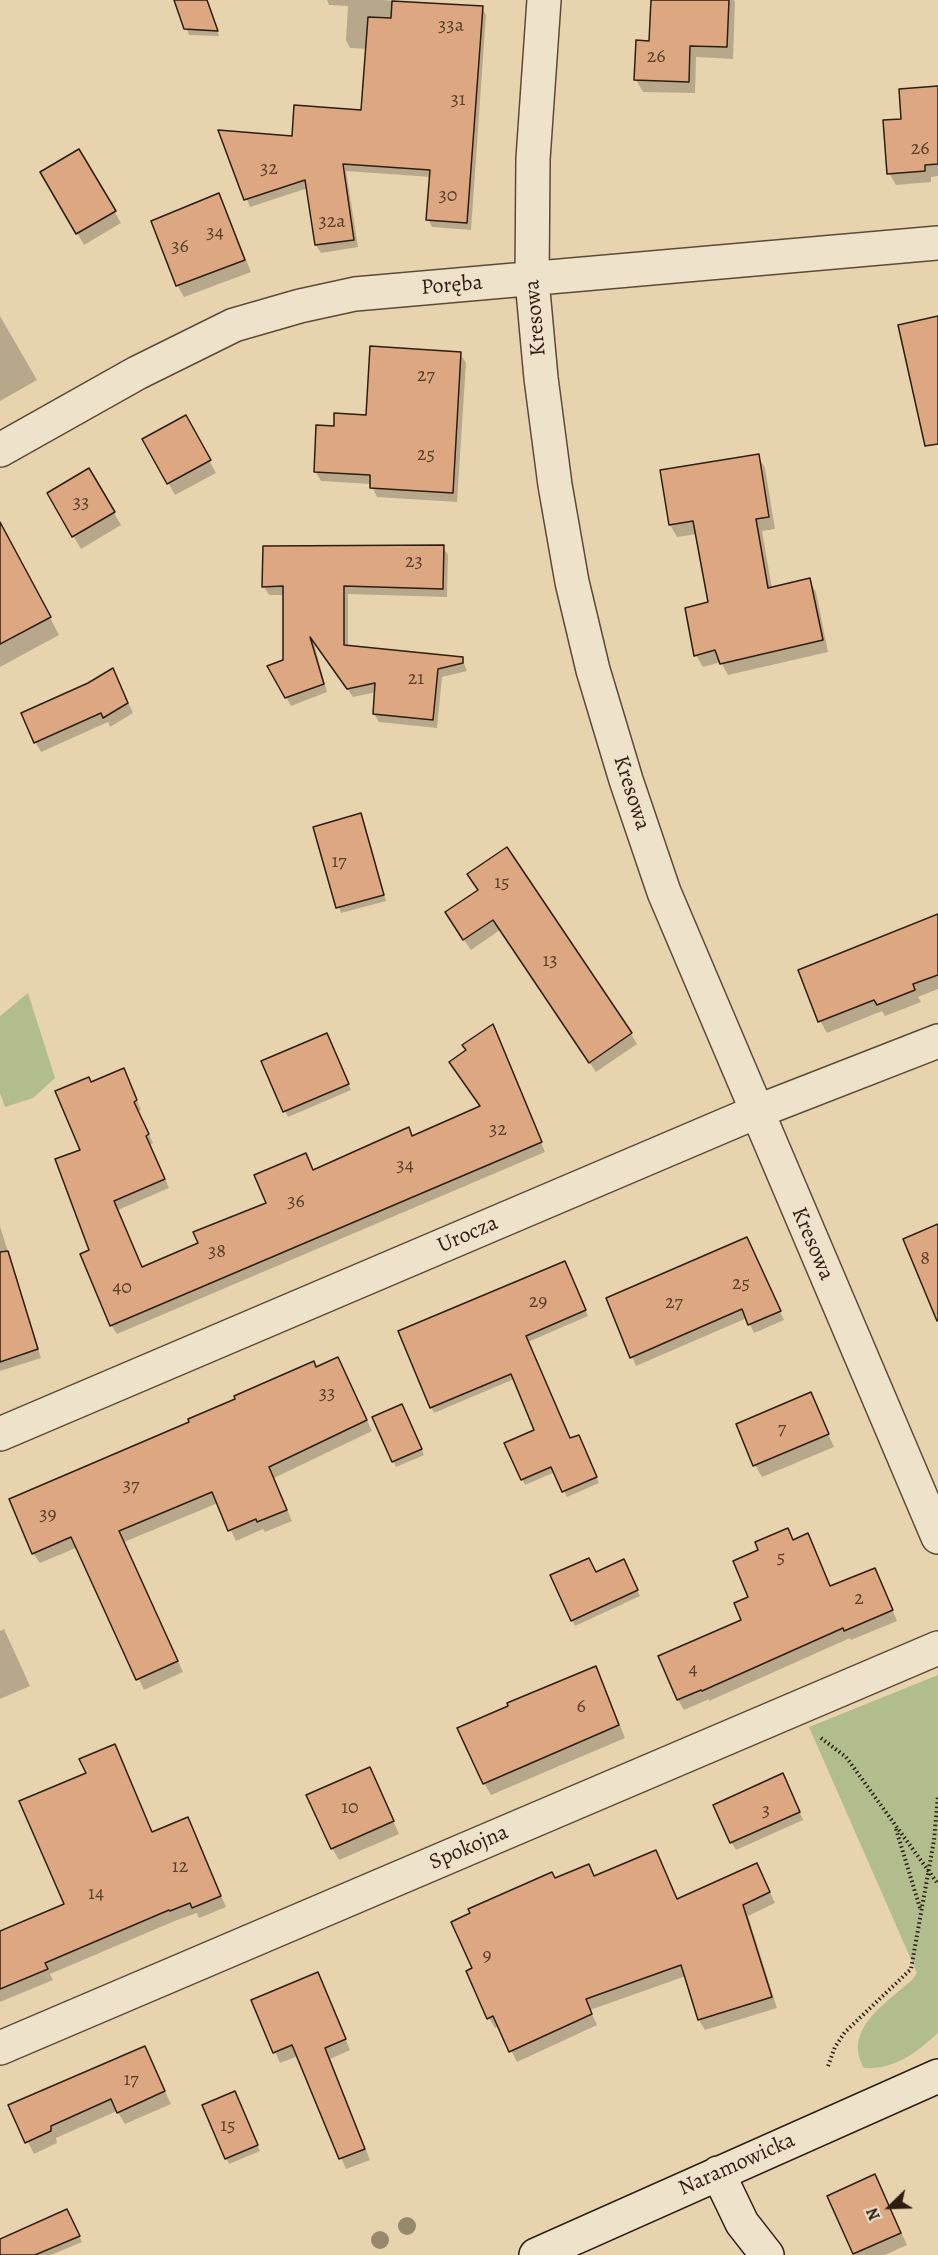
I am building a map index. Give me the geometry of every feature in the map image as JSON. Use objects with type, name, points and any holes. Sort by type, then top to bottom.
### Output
[{"type":"street","name":"Kresowa","points":[[544,0],[533,159],[532,280],[541,378],[555,485],[572,582],[593,670],[626,780],[664,892],[938,1537]]},
{"type":"street","name":"Poręba","points":[[0,450],[137,373],[234,325],[300,306],[356,294],[938,243]]},
{"type":"street","name":"Urocza","points":[[0,1434],[756,1112],[938,1041]]},
{"type":"street","name":"Spokojna","points":[[0,2048],[938,1648]]},
{"type":"street","name":"Naramowicka","points":[[536,2255],[938,2076]]},
{"type":"street","points":[[718,2173],[742,2223],[767,2255]]},
{"type":"path","points":[[781,1716],[813,1732],[846,1757],[938,1884]]},
{"type":"path","points":[[828,2066],[835,2047],[845,2032],[911,1969],[934,1839],[938,1796]]},
{"type":"path","points":[[894,1825],[920,1909]]},
{"type":"green space","points":[[28,993],[55,1078],[33,1098],[5,1107],[0,1093],[0,1016]]},
{"type":"green space","points":[[938,1675],[938,2033],[904,2059],[885,2066],[864,2068],[859,2054],[859,2041],[863,2030],[870,2018],[917,1973],[809,1727]]},
{"type":"building","points":[[174,0],[207,0],[218,31],[184,29]]},
{"type":"building","points":[[651,0],[729,0],[727,47],[690,46],[689,82],[634,80],[636,40],[649,41]]},
{"type":"building","points":[[392,1],[483,6],[467,223],[426,220],[430,170],[343,164],[354,240],[315,245],[305,180],[244,200],[218,130],[292,136],[294,105],[361,110],[368,17],[391,18]]},
{"type":"building","points":[[938,86],[938,164],[925,165],[925,171],[887,174],[883,120],[901,119],[899,89]]},
{"type":"building","points":[[79,149],[116,211],[76,234],[40,172]]},
{"type":"building","points":[[219,193],[245,260],[176,286],[151,221]]},
{"type":"building","points":[[938,316],[938,444],[925,446],[898,325]]},
{"type":"building","points":[[370,346],[461,352],[453,493],[370,488],[370,475],[314,472],[316,425],[334,426],[334,413],[366,415]]},
{"type":"building","points":[[186,415],[211,460],[167,484],[142,439]]},
{"type":"building","points":[[759,454],[769,517],[756,519],[768,588],[810,578],[823,640],[720,664],[715,650],[694,656],[685,608],[708,602],[693,521],[669,525],[660,470]]},
{"type":"building","points":[[89,468],[115,512],[72,537],[47,493]]},
{"type":"building","points":[[0,522],[51,617],[0,644]]},
{"type":"building","points":[[444,545],[443,589],[344,586],[344,645],[463,657],[463,663],[438,669],[433,720],[373,714],[375,683],[347,689],[310,637],[324,684],[285,698],[267,666],[283,660],[283,586],[262,587],[263,546]]},
{"type":"building","points":[[113,668],[128,703],[103,718],[101,713],[34,743],[21,713],[88,683]]},
{"type":"building","points":[[361,813],[384,895],[336,908],[313,827]]},
{"type":"building","points":[[507,847],[632,1033],[589,1063],[493,920],[463,940],[445,912],[478,890],[467,874]]},
{"type":"building","points":[[938,914],[938,975],[913,984],[915,990],[877,1005],[874,1000],[818,1022],[798,970]]},
{"type":"building","points":[[493,1024],[542,1142],[110,1326],[80,1254],[89,1250],[55,1159],[80,1150],[55,1091],[89,1077],[91,1082],[124,1068],[137,1100],[134,1102],[149,1134],[146,1136],[165,1179],[114,1201],[142,1267],[198,1243],[193,1232],[266,1203],[254,1175],[306,1153],[313,1170],[409,1127],[412,1136],[480,1106],[449,1062],[466,1050],[462,1045]]},
{"type":"building","points":[[327,1033],[349,1084],[283,1112],[261,1061]]},
{"type":"building","points":[[938,1224],[938,1320],[937,1321],[903,1239]]},
{"type":"building","points":[[747,1237],[781,1311],[748,1325],[742,1309],[630,1358],[606,1298]]},
{"type":"building","points":[[8,1251],[38,1349],[0,1362],[0,1252]]},
{"type":"building","points":[[565,1261],[586,1310],[526,1336],[570,1438],[579,1435],[597,1477],[562,1492],[551,1467],[521,1480],[504,1443],[534,1430],[511,1374],[430,1408],[398,1331]]},
{"type":"building","points":[[338,1357],[367,1420],[269,1467],[287,1510],[257,1522],[256,1519],[228,1531],[212,1492],[119,1531],[178,1661],[136,1680],[71,1537],[32,1554],[9,1499],[189,1422],[188,1419],[235,1399],[234,1396],[314,1361],[316,1367]]},
{"type":"building","points":[[811,1392],[829,1434],[753,1466],[736,1424]]},
{"type":"building","points":[[402,1404],[422,1449],[392,1462],[372,1417]]},
{"type":"building","points":[[788,1528],[793,1540],[808,1533],[830,1586],[875,1568],[893,1610],[844,1631],[843,1628],[677,1700],[658,1656],[741,1620],[734,1603],[748,1597],[733,1561],[758,1550],[755,1542]]},
{"type":"building","points":[[589,1558],[596,1572],[624,1559],[638,1590],[571,1621],[550,1575]]},
{"type":"building","points":[[596,1666],[619,1725],[483,1784],[457,1728],[508,1706],[507,1703]]},
{"type":"building","points":[[115,1744],[152,1832],[188,1817],[221,1896],[192,1908],[190,1903],[169,1910],[45,1963],[48,1969],[0,1989],[0,1931],[64,1904],[19,1801],[86,1773],[79,1759]]},
{"type":"building","points":[[370,1767],[394,1821],[331,1849],[306,1795]]},
{"type":"building","points":[[783,1773],[800,1812],[730,1843],[713,1805]]},
{"type":"building","points":[[656,1850],[677,1899],[757,1863],[770,1892],[743,1905],[772,1997],[698,2020],[681,1965],[586,1999],[592,2014],[509,2052],[493,2016],[487,2019],[466,1971],[472,1968],[451,1922],[470,1913],[468,1909],[552,1872],[555,1878],[589,1864],[594,1876]]},
{"type":"building","points":[[318,1972],[346,2039],[325,2048],[365,2149],[339,2159],[292,2045],[273,2053],[251,2000]]},
{"type":"building","points":[[145,2046],[165,2091],[117,2113],[111,2099],[51,2126],[51,2131],[25,2143],[8,2105]]},
{"type":"building","points":[[235,2091],[258,2145],[225,2159],[202,2105]]},
{"type":"building","points":[[875,2174],[901,2233],[853,2254],[827,2196]]},
{"type":"building","points":[[67,2209],[80,2236],[35,2255],[0,2255],[0,2239]]}]
